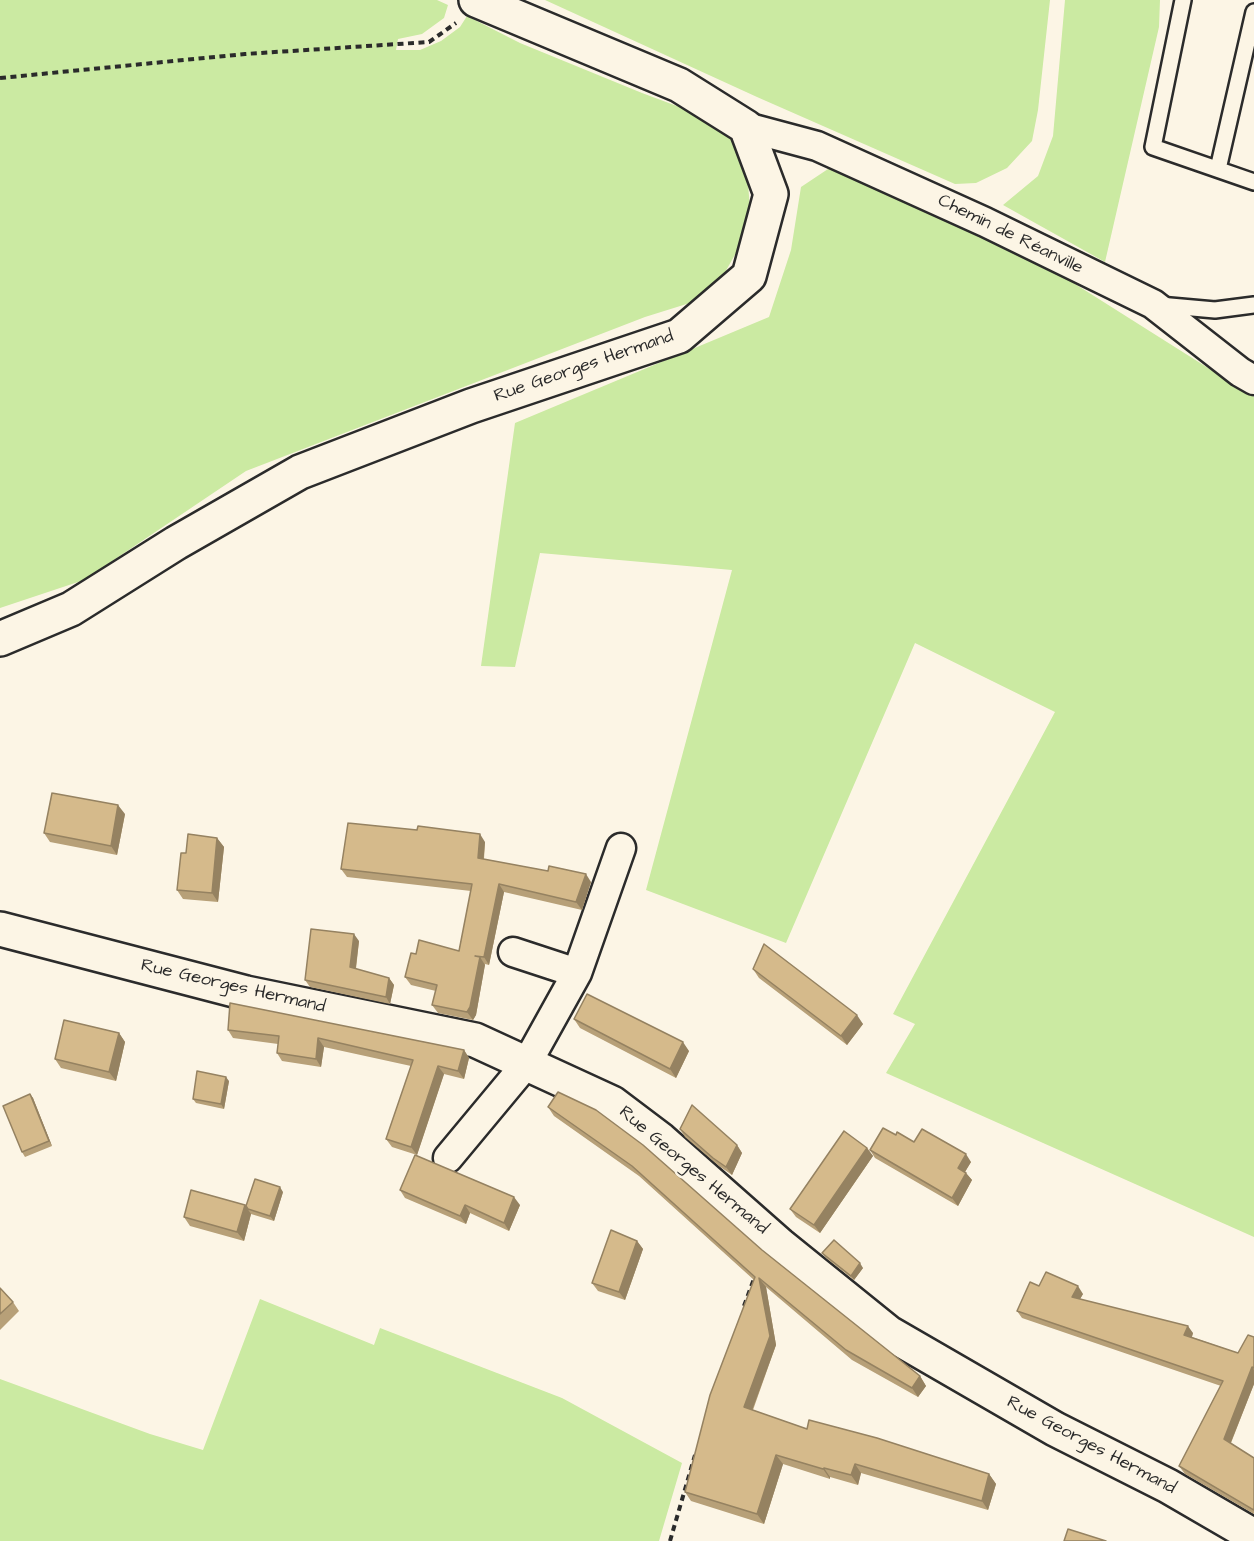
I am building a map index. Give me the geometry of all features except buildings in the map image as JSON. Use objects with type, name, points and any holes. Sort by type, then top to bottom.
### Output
[{"type":"street","points":[[468,8],[679,85],[746,127]]},
{"type":"street","name":"Chemin de Réanville","points":[[746,127],[817,146],[985,222],[1153,304],[1240,372],[1254,380]]},
{"type":"street","name":"Rue Georges Hermand","points":[[0,639],[71,609],[176,543],[300,472],[471,406],[679,336],[749,276],[771,194],[746,127]]},
{"type":"street","points":[[448,1158],[526,1064],[577,973],[621,848]]},
{"type":"street","name":"Rue Georges Hermand","points":[[0,929],[246,993],[475,1040],[612,1103],[661,1140],[780,1245],[888,1333],[1055,1429],[1168,1486],[1254,1536]]},
{"type":"street","points":[[513,952],[577,973]]},
{"type":"lane","points":[[1184,0],[1153,147],[1254,182]]},
{"type":"lane","points":[[1218,169],[1254,12]]},
{"type":"lane","points":[[1153,304],[1215,310],[1254,305]]},
{"type":"path","points":[[0,78],[245,54],[429,42],[456,23],[468,8]]},
{"type":"path","points":[[743,1311],[755,1277],[780,1245]]},
{"type":"path","points":[[670,1541],[698,1444]]},
{"type":"green space","points":[[0,0],[437,0],[448,5],[444,18],[422,34],[398,39],[396,50],[420,50],[441,41],[460,27],[467,16],[520,43],[709,118],[736,143],[747,172],[750,208],[742,242],[718,285],[693,302],[645,317],[246,471],[84,580],[0,608]]},
{"type":"green space","points":[[545,0],[1050,0],[1038,110],[1032,141],[1007,168],[976,183],[955,184]]},
{"type":"green space","points":[[1065,0],[1160,0],[1159,27],[1105,262],[1003,205],[1038,176],[1053,136]]},
{"type":"green space","points":[[831,167],[1045,265],[1254,397],[1254,1237],[886,1073],[915,1024],[893,1014],[1055,712],[915,643],[786,943],[646,890],[732,570],[540,553],[515,667],[481,666],[515,423],[769,317],[791,250],[801,187]]},
{"type":"green space","points":[[260,1299],[374,1345],[380,1328],[562,1398],[682,1463],[659,1541],[0,1541],[0,1379],[150,1434],[203,1450]]}]
